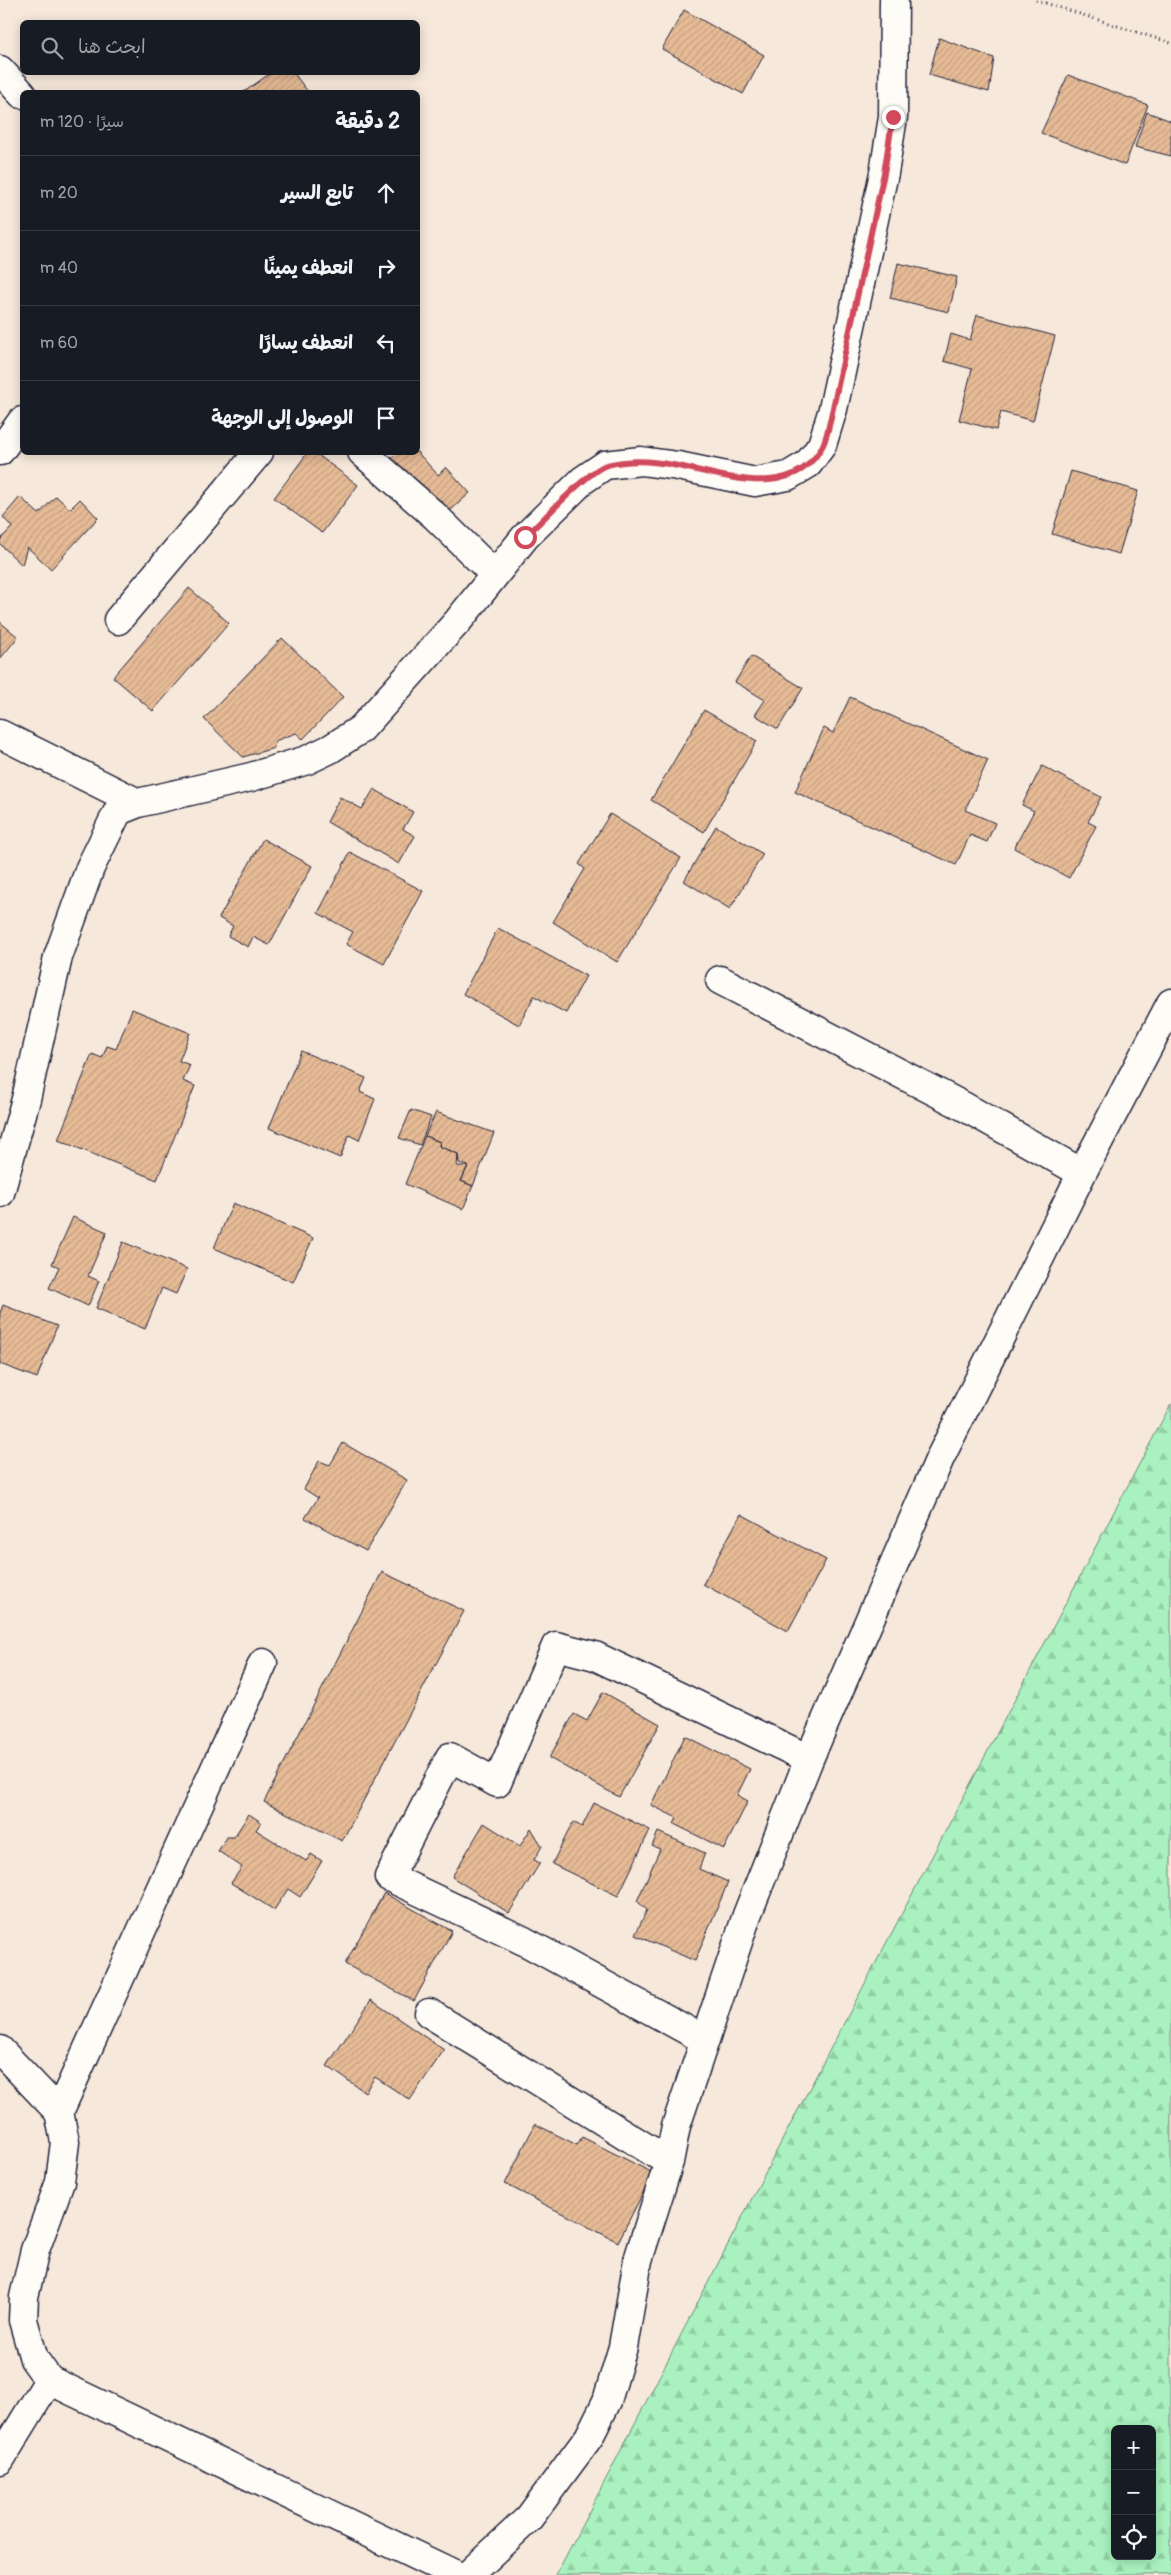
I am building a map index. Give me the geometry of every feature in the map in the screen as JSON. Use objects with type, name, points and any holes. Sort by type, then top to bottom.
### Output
[{"type":"street","points":[[0,1193],[26,1099],[58,957],[90,868],[118,811],[138,803],[280,769],[330,749],[361,728],[458,621],[525,537],[583,480],[605,465],[641,461],[678,466],[755,482],[788,476],[808,464],[822,445],[849,339],[884,173],[893,117],[894,0]]},
{"type":"street","points":[[0,70],[20,92]]},
{"type":"street","points":[[0,451],[20,425]]},
{"type":"street","points":[[118,620],[256,455]]},
{"type":"street","points":[[365,455],[435,516],[494,574]]},
{"type":"street","points":[[0,734],[138,803]]},
{"type":"street","points":[[720,980],[963,1106],[1082,1173]]},
{"type":"street","points":[[468,2575],[530,2518],[589,2437],[608,2401],[623,2347],[638,2260],[668,2162],[676,2126],[747,1915],[810,1758],[940,1458],[1082,1173],[1171,1003]]},
{"type":"street","points":[[705,2040],[524,1941],[389,1878],[450,1757],[497,1783],[556,1646],[600,1658],[810,1758]]},
{"type":"street","points":[[59,2112],[263,1663]]},
{"type":"street","points":[[429,2014],[668,2162]]},
{"type":"street","points":[[0,2050],[59,2112],[65,2142],[60,2182],[35,2250],[24,2297],[22,2320],[34,2359],[49,2380],[456,2575]]},
{"type":"street","points":[[0,2460],[49,2380]]},
{"type":"path","points":[[1036,0],[1171,43]]},
{"type":"green space","points":[[1171,1404],[1171,2575],[556,2575],[786,2133]]},
{"type":"building","points":[[684,10],[764,55],[743,94],[662,49]]},
{"type":"building","points":[[939,38],[994,58],[989,92],[929,75]]},
{"type":"building","points":[[268,75],[295,75],[306,90],[247,90]]},
{"type":"building","points":[[1068,75],[1148,105],[1125,165],[1041,133]]},
{"type":"building","points":[[1147,112],[1171,121],[1171,156],[1135,147]]},
{"type":"building","points":[[898,263],[957,277],[949,312],[890,298]]},
{"type":"building","points":[[977,315],[1055,336],[1033,421],[1001,412],[996,430],[959,420],[972,369],[944,361],[951,334],[970,340]]},
{"type":"building","points":[[306,455],[318,455],[358,485],[322,533],[274,498]]},
{"type":"building","points":[[395,455],[420,455],[438,475],[446,467],[470,493],[442,518],[390,460]]},
{"type":"building","points":[[1071,471],[1138,491],[1119,554],[1052,534]]},
{"type":"building","points":[[56,496],[70,509],[80,499],[98,518],[51,569],[27,547],[22,565],[0,544],[0,540],[12,527],[3,517],[20,497],[39,514]]},
{"type":"building","points":[[189,588],[229,623],[153,711],[113,677]]},
{"type":"building","points":[[0,622],[18,637],[0,659]]},
{"type":"building","points":[[282,638],[343,697],[303,739],[296,733],[275,741],[274,748],[243,757],[204,719]]},
{"type":"building","points":[[751,656],[803,688],[778,729],[755,715],[765,700],[735,682]]},
{"type":"building","points":[[850,697],[988,760],[965,810],[995,823],[987,842],[970,835],[956,865],[795,792],[824,728],[833,733]]},
{"type":"building","points":[[704,710],[757,741],[704,832],[651,800]]},
{"type":"building","points":[[1042,766],[1101,797],[1088,822],[1096,826],[1069,878],[1014,848],[1034,811],[1022,805]]},
{"type":"building","points":[[374,789],[413,812],[403,829],[415,836],[399,864],[327,822],[340,797],[362,809]]},
{"type":"building","points":[[610,814],[681,858],[617,962],[553,922],[585,869],[579,864]]},
{"type":"building","points":[[716,826],[763,854],[730,909],[684,881]]},
{"type":"building","points":[[263,839],[312,866],[269,945],[253,937],[248,947],[228,936],[233,926],[219,918]]},
{"type":"building","points":[[350,852],[423,891],[384,964],[346,944],[353,932],[318,913]]},
{"type":"building","points":[[498,928],[586,976],[566,1013],[534,996],[519,1025],[463,994]]},
{"type":"building","points":[[132,1009],[190,1033],[179,1061],[190,1065],[183,1081],[195,1086],[157,1180],[58,1140],[92,1054],[102,1058],[107,1046],[116,1049]]},
{"type":"building","points":[[301,1051],[366,1078],[360,1092],[375,1099],[359,1140],[349,1135],[340,1158],[269,1128]]},
{"type":"building","points":[[411,1110],[431,1117],[420,1145],[399,1138]]},
{"type":"building","points":[[436,1112],[494,1133],[473,1186],[461,1181],[468,1166],[459,1163],[458,1154],[439,1146],[440,1142],[425,1136]]},
{"type":"building","points":[[425,1136],[440,1142],[439,1146],[458,1154],[457,1166],[468,1166],[461,1181],[473,1186],[463,1209],[405,1184]]},
{"type":"building","points":[[233,1203],[313,1238],[293,1282],[214,1248]]},
{"type":"building","points":[[73,1217],[107,1232],[88,1276],[99,1281],[88,1306],[49,1288],[59,1267],[52,1264]]},
{"type":"building","points":[[123,1242],[187,1269],[176,1294],[162,1288],[145,1329],[96,1308]]},
{"type":"building","points":[[3,1305],[57,1326],[37,1378],[0,1364],[0,1313]]},
{"type":"building","points":[[343,1443],[407,1480],[366,1551],[305,1518],[318,1498],[304,1489],[319,1461],[330,1465]]},
{"type":"building","points":[[741,1514],[826,1560],[788,1631],[703,1584]]},
{"type":"building","points":[[382,1572],[464,1611],[342,1841],[264,1802]]},
{"type":"building","points":[[603,1692],[660,1724],[619,1797],[549,1758],[574,1714],[587,1721]]},
{"type":"building","points":[[685,1736],[750,1769],[737,1795],[748,1801],[724,1849],[674,1824],[677,1818],[651,1805]]},
{"type":"building","points":[[594,1803],[650,1830],[618,1896],[552,1864],[573,1822],[582,1827]]},
{"type":"building","points":[[249,1814],[261,1822],[256,1830],[306,1861],[311,1854],[322,1861],[300,1897],[288,1889],[274,1910],[231,1883],[242,1867],[218,1851],[227,1837],[234,1837]]},
{"type":"building","points":[[484,1823],[520,1846],[531,1828],[542,1846],[534,1860],[540,1863],[509,1913],[452,1877]]},
{"type":"building","points":[[658,1832],[705,1853],[699,1869],[728,1882],[695,1961],[635,1935],[647,1910],[637,1901],[660,1849],[652,1846]]},
{"type":"building","points":[[384,1893],[452,1931],[414,2001],[345,1964]]},
{"type":"building","points":[[371,2000],[444,2050],[410,2100],[375,2077],[365,2092],[327,2066]]},
{"type":"building","points":[[535,2124],[577,2145],[582,2137],[653,2173],[618,2242],[505,2184]]},
{"type":"route","points":[[525,537],[565,500],[583,480],[605,465],[641,461],[678,466],[728,478],[755,482],[788,476],[808,464],[822,445],[833,408],[884,173],[893,117]]}]
